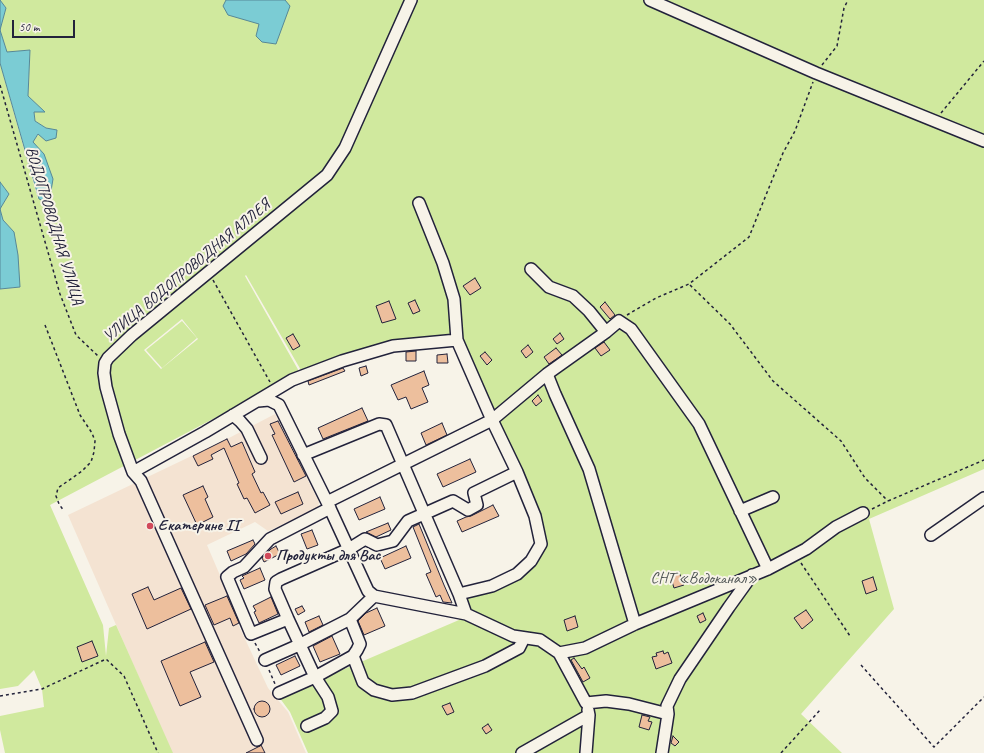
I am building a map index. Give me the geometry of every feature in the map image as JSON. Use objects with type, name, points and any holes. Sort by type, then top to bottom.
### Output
[{"type":"street","name":"УЛИЦА ВОДОПРОВОДНАЯ АЛЛЕЯ","points":[[257,740],[141,480],[133,472],[119,434],[106,387],[104,373],[105,362],[132,335],[327,175],[345,148],[411,0]]},
{"type":"street","points":[[650,0],[816,73],[984,141]]},
{"type":"street","points":[[419,203],[443,263],[454,300],[457,340],[492,420],[517,472],[535,516],[541,544],[531,561],[517,574],[492,586],[459,594]]},
{"type":"street","points":[[531,269],[549,287],[573,296],[589,311],[606,332]]},
{"type":"street","points":[[288,619],[251,634],[227,577],[233,572],[244,567],[270,539],[402,464],[492,420],[547,374],[619,321],[631,329],[699,424],[768,569]]},
{"type":"street","points":[[133,472],[292,380],[342,361],[392,346],[457,340]]},
{"type":"street","points":[[547,374],[589,469],[635,624]]},
{"type":"street","points":[[257,401],[269,400],[279,405],[368,591],[374,596],[466,614],[512,636],[540,640],[559,653],[586,703],[589,715],[585,752]]},
{"type":"street","points":[[233,415],[240,420],[246,429],[261,458]]},
{"type":"street","points":[[303,455],[379,424],[386,425],[459,594],[466,614]]},
{"type":"street","points":[[307,726],[325,718],[332,711],[328,697],[315,677],[299,645],[275,589],[276,582],[349,549],[365,540],[377,545],[393,541],[408,521],[453,501],[468,510],[477,505],[474,493],[517,472]]},
{"type":"street","points":[[740,511],[773,497]]},
{"type":"street","points":[[931,535],[984,498]]},
{"type":"street","points":[[559,653],[585,648],[635,624],[768,569],[806,549],[836,527],[864,513]]},
{"type":"street","points":[[662,753],[668,714],[667,706],[680,679],[729,606],[752,575]]},
{"type":"street","points":[[265,660],[299,645],[350,619],[374,596]]},
{"type":"street","points":[[279,693],[315,677],[353,656],[360,644],[350,619]]},
{"type":"street","points":[[353,656],[363,682],[374,690],[392,695],[412,693],[485,666],[519,648],[524,638]]},
{"type":"street","points":[[586,703],[606,701],[629,704],[668,714]]},
{"type":"street","points":[[522,753],[589,715]]},
{"type":"path","points":[[627,315],[656,298],[689,284],[749,237],[783,152],[795,131],[816,73],[837,46],[844,8],[848,0]]},
{"type":"path","points":[[935,121],[984,61]]},
{"type":"path","name":"ВОДОПРОВОДНАЯ УЛИЦА","points":[[0,85],[60,294],[76,335],[105,362]]},
{"type":"path","points":[[209,272],[275,390]]},
{"type":"path","points":[[689,284],[730,324],[772,381],[841,440],[865,478],[888,500]]},
{"type":"path","points":[[45,325],[80,415],[92,432],[95,441],[91,462],[82,471],[58,488],[56,496],[64,512]]},
{"type":"path","points":[[864,513],[888,500],[984,460]]},
{"type":"path","points":[[796,554],[850,636]]},
{"type":"path","points":[[0,696],[42,689],[106,659],[124,676],[158,753]]},
{"type":"path","points":[[861,664],[934,747],[984,697]]},
{"type":"path","points":[[781,753],[821,709]]},
{"type":"shaded area","points":[[275,414],[319,502],[318,509],[268,531],[255,522],[207,545],[240,622],[238,624],[268,688],[288,712],[306,753],[172,753],[68,515],[227,439]]},
{"type":"green space","name":"СНТ «Водоканал»","points":[[0,0],[984,0],[984,469],[869,519],[894,609],[801,714],[842,753],[308,753],[290,712],[279,697],[459,620],[462,596],[491,589],[545,545],[461,338],[391,343],[302,372],[246,275],[245,276],[300,373],[50,505],[103,625],[106,656],[109,628],[116,625],[173,753],[5,753],[0,730],[0,716],[44,707],[42,689],[34,670],[18,686],[0,689],[0,289],[19,287],[14,233],[3,220],[0,209],[9,194],[0,182],[0,63],[38,199],[44,154],[32,142],[46,128],[35,121],[34,112],[44,112],[28,96],[30,50],[7,53],[0,30],[6,8]],"holes":[[[182,319],[198,339],[161,369],[144,350]]]},
{"type":"green space","points":[[182,321],[197,338],[162,368],[146,350]]},
{"type":"water","points":[[0,0],[6,8],[0,30]]},
{"type":"water","points":[[226,0],[285,0],[290,6],[276,44],[262,42],[256,36],[259,24],[228,15],[223,6]]},
{"type":"water","points":[[0,30],[7,52],[30,50],[28,96],[45,112],[34,112],[35,121],[46,128],[57,130],[56,138],[46,141],[38,134],[33,142],[44,154],[53,179],[49,203],[39,199],[0,63]]},
{"type":"water","points":[[0,182],[9,194],[0,209]]},
{"type":"water","points":[[0,209],[3,220],[14,232],[18,255],[20,287],[0,289]]},
{"type":"building","points":[[475,278],[481,288],[470,295],[463,286]]},
{"type":"building","points":[[415,300],[420,311],[413,314],[408,303]]},
{"type":"building","points":[[389,301],[396,319],[382,323],[376,306]]},
{"type":"building","points":[[605,302],[615,315],[610,319],[600,307]]},
{"type":"building","points":[[560,333],[564,339],[557,344],[553,339]]},
{"type":"building","points":[[293,334],[300,346],[293,350],[286,338]]},
{"type":"building","points":[[604,342],[610,350],[601,356],[595,348]]},
{"type":"building","points":[[528,345],[533,352],[526,358],[521,351]]},
{"type":"building","points":[[556,348],[562,355],[549,364],[544,357]]},
{"type":"building","points":[[416,351],[416,361],[406,361],[406,352]]},
{"type":"building","points":[[485,352],[492,360],[487,365],[480,356]]},
{"type":"building","points":[[447,354],[448,363],[437,363],[437,355]]},
{"type":"building","points":[[366,366],[368,373],[361,376],[359,368]]},
{"type":"building","points":[[343,368],[345,371],[309,385],[308,381]]},
{"type":"building","points":[[424,371],[429,385],[422,388],[428,402],[411,409],[406,397],[398,400],[391,385]]},
{"type":"building","points":[[538,395],[542,401],[536,406],[532,401]]},
{"type":"building","points":[[362,408],[368,421],[323,439],[318,428]]},
{"type":"building","points":[[278,421],[306,476],[294,482],[272,435],[275,434],[270,424]]},
{"type":"building","points":[[442,423],[447,435],[426,445],[421,433]]},
{"type":"building","points":[[227,439],[231,447],[242,442],[255,472],[252,474],[261,493],[263,492],[270,505],[255,513],[247,498],[244,499],[224,448],[211,455],[213,459],[198,466],[193,456]]},
{"type":"building","points":[[470,459],[476,472],[443,487],[437,474]]},
{"type":"building","points":[[203,486],[208,497],[205,499],[213,517],[197,525],[183,495]]},
{"type":"building","points":[[298,492],[303,504],[281,514],[275,502]]},
{"type":"building","points":[[380,497],[385,509],[359,520],[354,509]]},
{"type":"building","points":[[493,505],[499,516],[462,532],[457,521]]},
{"type":"building","points":[[388,523],[391,530],[376,537],[366,532]]},
{"type":"building","points":[[419,524],[452,603],[443,602],[440,595],[436,597],[426,574],[431,572],[413,527]]},
{"type":"building","points":[[312,530],[318,545],[307,549],[301,534]]},
{"type":"building","points":[[253,540],[255,544],[246,554],[231,561],[227,551]]},
{"type":"building","points":[[276,546],[280,554],[264,562],[262,558]]},
{"type":"building","points":[[406,546],[411,558],[385,569],[380,558]]},
{"type":"building","points":[[260,568],[265,580],[244,589],[240,580],[244,578],[242,576]]},
{"type":"building","points":[[679,572],[684,585],[674,588],[670,575]]},
{"type":"building","points":[[873,577],[877,590],[866,594],[862,581]]},
{"type":"building","points":[[148,587],[154,600],[181,588],[191,609],[147,629],[132,594]]},
{"type":"building","points":[[227,596],[239,623],[233,626],[230,618],[214,625],[205,605]]},
{"type":"building","points":[[271,597],[278,614],[259,623],[253,606]]},
{"type":"building","points":[[302,606],[305,611],[298,615],[295,609]]},
{"type":"building","points":[[377,608],[385,626],[364,635],[358,621],[366,613]]},
{"type":"building","points":[[806,610],[813,620],[802,629],[794,618]]},
{"type":"building","points":[[703,613],[706,620],[700,623],[697,616]]},
{"type":"building","points":[[319,616],[323,625],[309,632],[305,622]]},
{"type":"building","points":[[575,616],[578,627],[567,631],[564,620]]},
{"type":"building","points":[[332,636],[340,654],[320,662],[313,646]]},
{"type":"building","points":[[92,641],[98,656],[82,662],[77,647]]},
{"type":"building","points":[[205,642],[214,662],[190,672],[201,697],[180,706],[161,661]]},
{"type":"building","points":[[663,651],[664,654],[668,652],[672,663],[656,669],[652,657],[657,656],[656,653]]},
{"type":"building","points":[[295,656],[300,666],[281,675],[276,665]]},
{"type":"building","points":[[574,658],[582,669],[584,667],[590,678],[583,682],[571,660]]},
{"type":"building","points":[[259,701],[265,701],[270,706],[268,715],[265,717],[259,717],[254,712],[254,706]]},
{"type":"building","points":[[450,703],[454,712],[447,715],[442,706]]},
{"type":"building","points":[[642,715],[650,717],[648,721],[652,722],[649,730],[639,727]]},
{"type":"building","points":[[488,724],[492,730],[486,734],[482,728]]},
{"type":"building","points":[[673,736],[679,742],[675,746],[671,743]]},
{"type":"building","points":[[261,745],[265,753],[246,753]]},
{"type":"place","name":"Екатерине II","points":[[150,526]]},
{"type":"place","name":"Продукты для Вас","points":[[268,556]]}]
